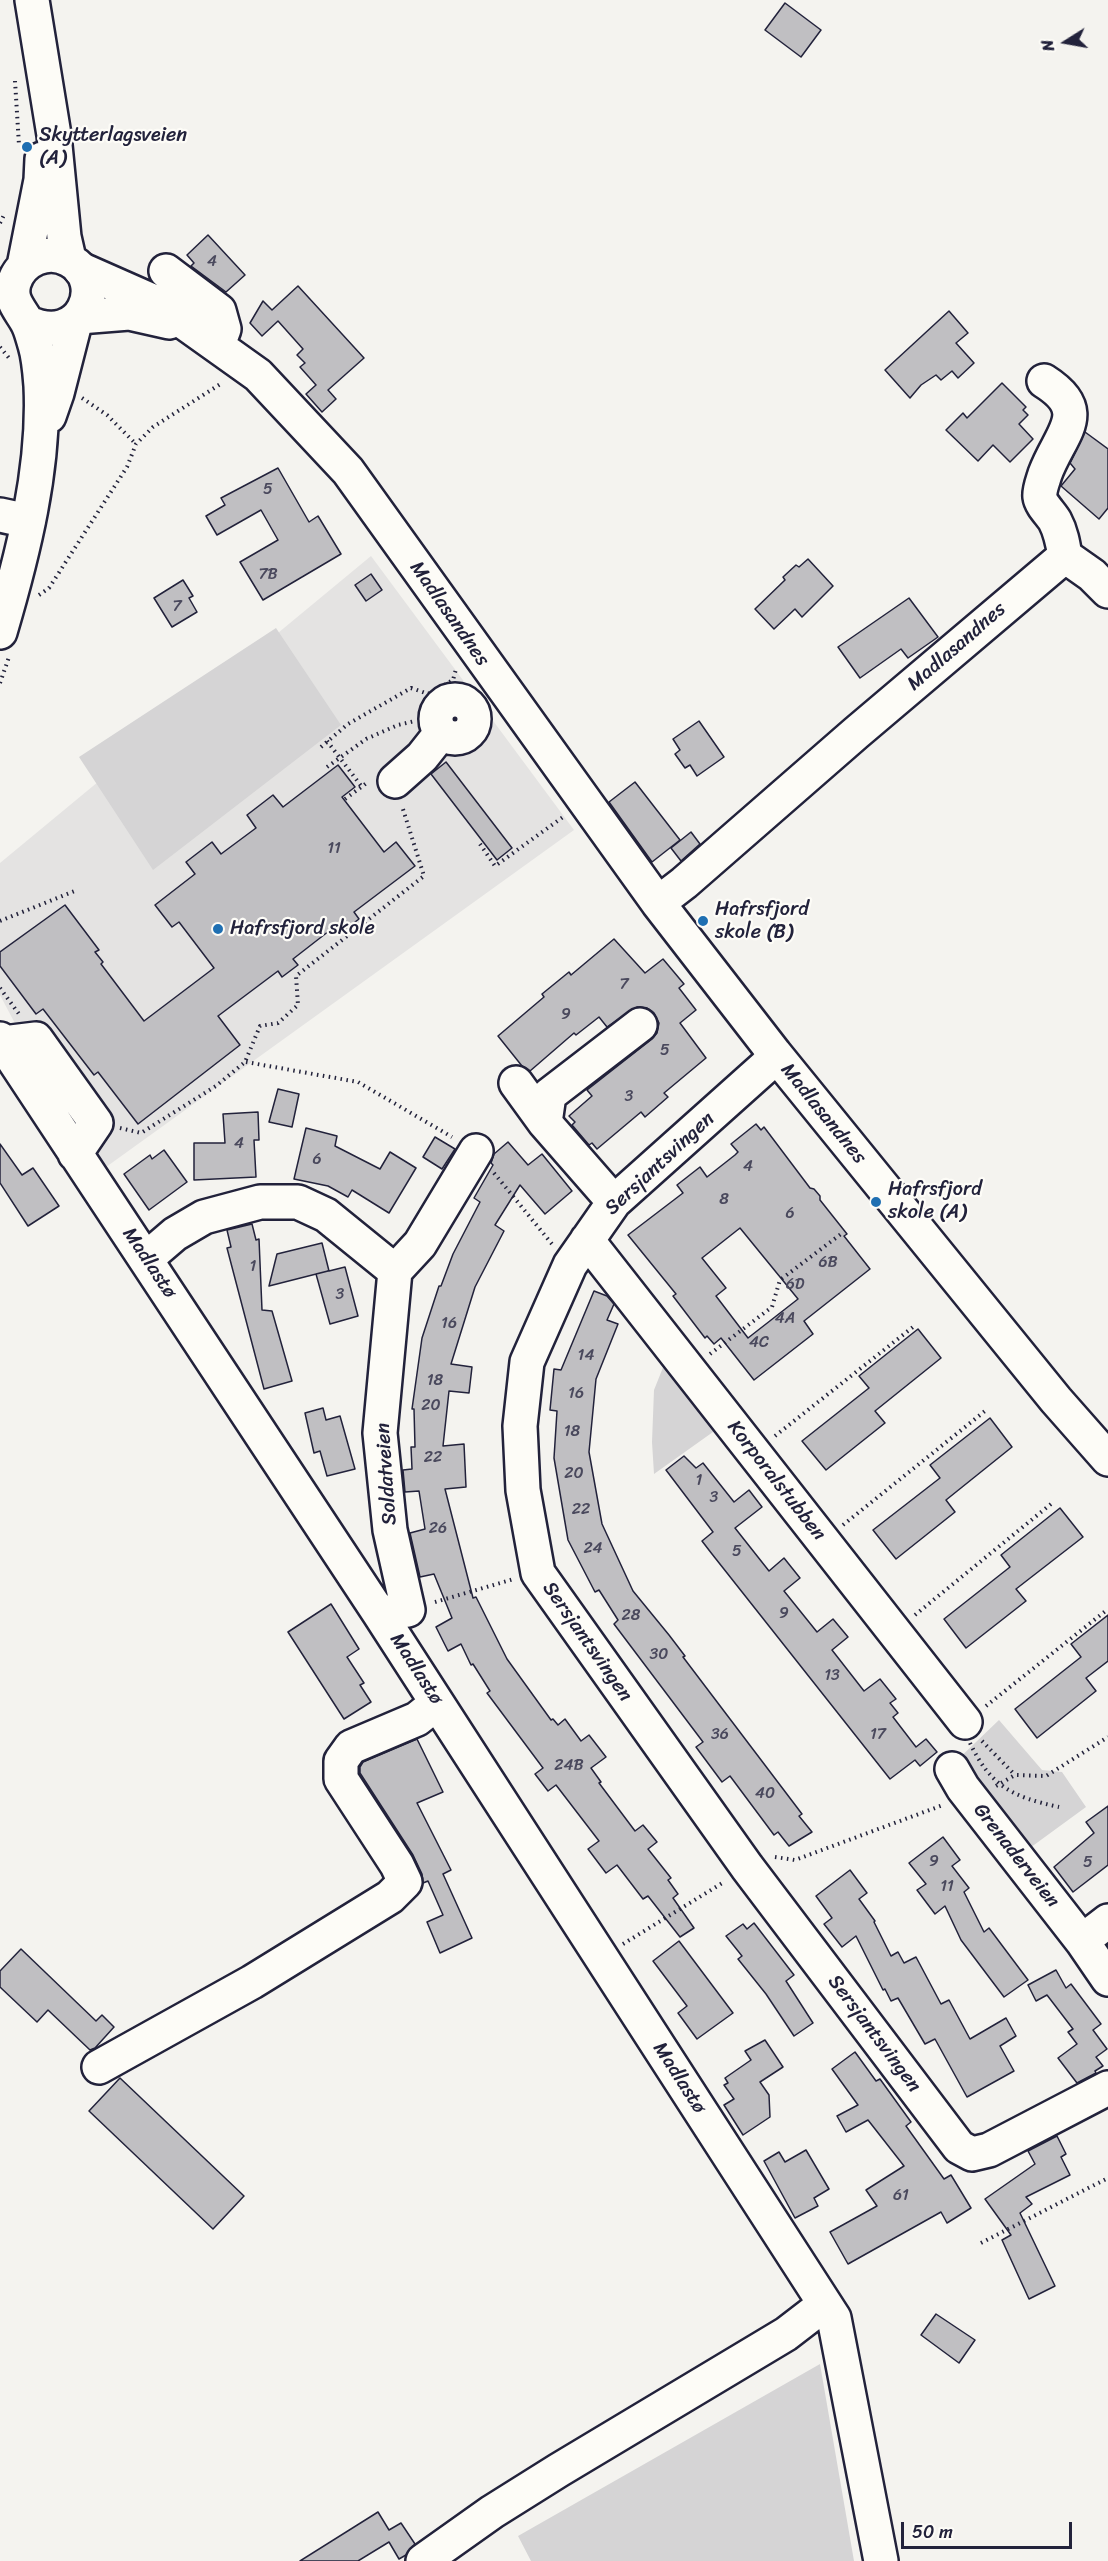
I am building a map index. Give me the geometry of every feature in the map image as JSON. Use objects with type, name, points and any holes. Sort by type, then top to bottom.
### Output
[{"type":"street","points":[[27,322],[40,329],[51,330],[68,326],[84,309],[88,296],[86,281],[74,264],[63,226],[54,135],[32,0]]},
{"type":"street","points":[[42,434],[41,385],[36,349],[27,322],[18,311],[13,295],[15,281],[24,266],[41,180],[46,91]]},
{"type":"street","points":[[24,266],[44,255],[60,256],[74,264]]},
{"type":"street","name":"Madlasandnes","points":[[74,264],[157,303],[258,375],[348,471],[658,903],[775,1054],[1056,1400],[1108,1459]]},
{"type":"street","points":[[166,270],[219,311],[224,329],[218,345]]},
{"type":"street","name":"Madlasandnes","points":[[78,318],[129,313],[186,325]]},
{"type":"street","points":[[0,632],[14,518],[57,393],[78,318]]},
{"type":"street","points":[[1044,381],[1060,391],[1071,409],[1072,418],[1053,453],[1042,482],[1040,498],[1056,523],[1065,556],[1092,575],[1108,591]]},
{"type":"street","name":"Madlasandnes","points":[[658,903],[684,884],[859,730],[1065,556]]},
{"type":"street","points":[[395,781],[422,757],[431,726],[453,738],[466,735],[474,724],[472,711],[463,701],[472,682],[488,669]]},
{"type":"street","points":[[545,1123],[549,1095],[640,1025]]},
{"type":"street","points":[[1,1041],[36,1040],[96,1123],[75,1154]]},
{"type":"street","name":"Madlastø","points":[[1,1041],[75,1154],[394,1612],[438,1703],[834,2318],[881,2561]]},
{"type":"street","name":"Sersjantsvingen","points":[[775,1054],[766,1066],[614,1202],[578,1253],[527,1362],[520,1426],[523,1490],[538,1574],[747,1867],[959,2147],[972,2154],[989,2150],[1108,2088]]},
{"type":"street","points":[[516,1083],[545,1123],[614,1202]]},
{"type":"street","points":[[147,1258],[175,1234],[204,1216],[260,1202],[298,1202],[326,1215],[395,1271],[420,1244],[476,1151]]},
{"type":"street","name":"Korporalstubben","points":[[578,1253],[688,1370],[893,1631],[968,1732]]},
{"type":"street","name":"Soldatveien","points":[[394,1612],[390,1530],[380,1433],[395,1271]]},
{"type":"street","points":[[99,2067],[252,1982],[390,1897],[405,1882],[397,1865],[341,1779],[341,1761],[351,1747],[417,1719],[438,1703]]},
{"type":"street","name":"Grenaderveien","points":[[956,1776],[1082,1941],[1108,1979]]},
{"type":"street","points":[[1082,1941],[1108,1921]]},
{"type":"street","points":[[423,2561],[492,2512],[786,2334],[825,2304]]},
{"type":"path","points":[[15,78],[19,146]]},
{"type":"path","points":[[0,223],[7,206]]},
{"type":"path","points":[[36,598],[49,588],[127,467],[136,444],[153,427],[230,378]]},
{"type":"path","points":[[81,398],[107,415],[136,444]]},
{"type":"path","points":[[321,747],[348,724],[411,688],[428,694]]},
{"type":"path","points":[[327,767],[366,739],[398,725],[431,726]]},
{"type":"path","points":[[327,741],[362,787]]},
{"type":"path","points":[[96,1123],[141,1133],[216,1086],[246,1062],[260,1026],[278,1023],[298,1005],[296,976],[424,876],[395,781]]},
{"type":"path","points":[[480,844],[495,866],[570,811]]},
{"type":"path","points":[[0,921],[77,890]]},
{"type":"path","points":[[246,1062],[358,1082],[476,1151],[578,1253]]},
{"type":"path","points":[[688,1370],[772,1307],[780,1280],[841,1234]]},
{"type":"path","points":[[754,1453],[913,1326]]},
{"type":"path","points":[[823,1542],[985,1411]]},
{"type":"path","points":[[893,1631],[1051,1504]]},
{"type":"path","points":[[394,1612],[538,1574]]},
{"type":"path","points":[[956,1776],[968,1777],[964,1748],[968,1732],[1108,1609]]},
{"type":"path","points":[[968,1732],[1015,1775]]},
{"type":"path","points":[[968,1732],[985,1768],[1008,1791],[1030,1801],[1059,1807]]},
{"type":"path","points":[[995,1787],[1015,1775],[1046,1776],[1095,1743],[1108,1737]]},
{"type":"path","points":[[981,2243],[1108,2178]]},
{"type":"shaded area","name":"Hafrsfjord skole","points":[[371,556],[574,830],[95,1175],[0,995],[0,863]]},
{"type":"shaded area","points":[[276,628],[341,725],[153,870],[79,757]]},
{"type":"shaded area","points":[[666,1360],[720,1427],[654,1474],[652,1442],[654,1390]]},
{"type":"shaded area","points":[[999,1720],[1042,1770],[1062,1772],[1086,1807],[1023,1853],[952,1765]]},
{"type":"shaded area","points":[[820,2364],[854,2561],[531,2561],[518,2536]]},
{"type":"building","points":[[785,3],[821,30],[801,57],[765,30]]},
{"type":"building","points":[[208,235],[245,275],[226,292],[191,266],[194,263],[187,255]]},
{"type":"building","points":[[298,286],[364,358],[328,390],[336,399],[322,412],[306,394],[316,385],[300,367],[305,363],[297,355],[303,349],[278,321],[262,336],[250,323],[263,301],[272,310]]},
{"type":"building","points":[[949,311],[968,333],[956,343],[974,363],[958,378],[952,371],[941,380],[936,375],[921,385],[910,398],[885,370]]},
{"type":"building","points":[[1002,383],[1026,407],[1023,410],[1028,415],[1019,424],[1033,439],[1010,462],[993,445],[978,461],[946,430],[963,413],[967,418]]},
{"type":"building","points":[[1085,432],[1108,449],[1108,508],[1099,519],[1061,486],[1075,469],[1070,463]]},
{"type":"building","points":[[278,468],[309,522],[318,516],[341,554],[263,600],[240,562],[278,540],[261,510],[217,535],[206,516],[225,505],[221,498]]},
{"type":"building","points":[[808,559],[833,586],[802,617],[795,609],[774,629],[755,609],[785,580],[783,577],[796,565],[799,567]]},
{"type":"building","points":[[371,574],[382,590],[366,601],[355,585]]},
{"type":"building","points":[[183,580],[193,596],[189,598],[197,612],[172,627],[154,598]]},
{"type":"building","points":[[909,598],[938,637],[908,658],[901,649],[860,678],[838,647]]},
{"type":"building","points":[[699,721],[724,757],[697,776],[690,765],[685,768],[675,754],[680,750],[673,739]]},
{"type":"building","points":[[446,762],[512,848],[497,860],[431,774]]},
{"type":"building","points":[[338,765],[355,787],[342,797],[384,852],[396,842],[415,866],[354,912],[359,919],[343,931],[338,924],[293,959],[298,965],[282,977],[278,971],[218,1016],[240,1045],[138,1124],[98,1072],[94,1075],[43,1009],[36,1014],[0,966],[0,952],[65,905],[99,950],[95,952],[103,962],[101,964],[144,1021],[214,968],[179,922],[172,927],[155,905],[195,874],[186,862],[212,842],[221,854],[256,828],[247,815],[273,795],[283,807]]},
{"type":"building","points":[[635,782],[680,840],[652,862],[609,802]]},
{"type":"building","points":[[691,832],[700,844],[681,861],[671,848]]},
{"type":"building","points":[[614,939],[645,973],[663,959],[684,984],[679,988],[696,1010],[680,1023],[706,1058],[664,1093],[668,1097],[645,1117],[641,1112],[597,1149],[592,1143],[589,1145],[572,1125],[575,1122],[569,1116],[592,1096],[587,1090],[657,1033],[659,1023],[654,1013],[647,1008],[637,1007],[607,1027],[599,1017],[576,1035],[574,1033],[530,1071],[522,1066],[498,1036],[544,997],[542,994],[569,972],[571,975]]},
{"type":"building","points":[[278,1089],[299,1094],[292,1127],[269,1122]]},
{"type":"building","points":[[258,1112],[259,1140],[254,1140],[256,1177],[194,1180],[194,1143],[225,1143],[223,1114]]},
{"type":"building","points":[[756,1124],[761,1130],[764,1127],[810,1188],[820,1196],[820,1200],[847,1234],[844,1236],[870,1269],[804,1321],[813,1334],[754,1380],[721,1338],[714,1344],[707,1336],[705,1338],[673,1296],[676,1294],[628,1235],[683,1193],[677,1185],[700,1167],[707,1177],[735,1155],[738,1152],[731,1144]],"holes":[[[740,1228],[798,1299],[748,1338],[716,1296],[726,1288],[702,1258]]]},
{"type":"building","points":[[306,1128],[337,1136],[335,1146],[380,1169],[390,1152],[416,1168],[389,1213],[352,1190],[348,1197],[328,1186],[294,1179]]},
{"type":"building","points":[[435,1137],[455,1149],[442,1169],[423,1157]]},
{"type":"building","points":[[508,1142],[528,1165],[542,1154],[572,1191],[545,1214],[520,1185],[495,1225],[504,1231],[475,1287],[451,1364],[472,1367],[469,1393],[449,1391],[443,1446],[464,1444],[466,1487],[445,1489],[473,1598],[476,1597],[507,1659],[551,1720],[553,1719],[558,1725],[565,1719],[581,1741],[589,1735],[606,1757],[591,1768],[601,1782],[599,1783],[635,1831],[643,1825],[657,1842],[648,1849],[671,1878],[668,1880],[678,1894],[673,1898],[694,1928],[680,1937],[648,1896],[643,1899],[617,1865],[606,1873],[588,1849],[599,1841],[556,1785],[548,1791],[535,1774],[543,1768],[487,1693],[490,1691],[473,1664],[471,1665],[461,1644],[448,1651],[436,1627],[452,1618],[434,1574],[420,1577],[410,1533],[425,1529],[419,1491],[405,1492],[403,1470],[412,1469],[411,1447],[415,1447],[414,1409],[412,1409],[422,1338],[439,1286],[480,1202],[474,1198],[493,1165],[491,1163],[494,1154]]},
{"type":"building","points":[[0,1144],[22,1175],[33,1168],[59,1206],[28,1226],[0,1183]]},
{"type":"building","points":[[164,1150],[187,1182],[149,1210],[124,1174],[150,1155],[152,1159]]},
{"type":"building","points":[[252,1224],[256,1240],[259,1239],[262,1310],[272,1311],[292,1381],[264,1389],[227,1248],[231,1247],[227,1230]]},
{"type":"building","points":[[322,1243],[329,1271],[345,1267],[358,1316],[330,1324],[316,1274],[269,1286],[277,1254]]},
{"type":"building","points":[[594,1291],[607,1296],[614,1304],[607,1320],[618,1324],[596,1379],[589,1452],[602,1524],[633,1591],[685,1656],[683,1657],[802,1814],[799,1816],[812,1832],[789,1846],[778,1832],[774,1835],[730,1776],[722,1782],[696,1747],[703,1742],[614,1624],[618,1620],[599,1590],[595,1592],[568,1540],[554,1458],[557,1411],[550,1410],[554,1369],[561,1370]]},
{"type":"building","points":[[918,1329],[941,1358],[875,1411],[885,1423],[826,1470],[802,1441],[869,1388],[859,1376]]},
{"type":"building","points":[[323,1408],[326,1420],[340,1416],[355,1469],[327,1476],[320,1451],[314,1453],[305,1413]]},
{"type":"building","points":[[990,1418],[1012,1447],[946,1500],[955,1512],[896,1559],[873,1530],[940,1478],[930,1465]]},
{"type":"building","points":[[684,1456],[696,1468],[703,1463],[734,1502],[749,1490],[762,1507],[735,1528],[769,1571],[784,1558],[800,1578],[784,1591],[817,1632],[833,1619],[848,1637],[832,1650],[864,1691],[880,1679],[896,1699],[890,1703],[898,1713],[893,1717],[916,1747],[926,1739],[937,1752],[920,1766],[915,1760],[890,1779],[702,1541],[713,1532],[666,1470]]},
{"type":"building","points":[[1060,1508],[1083,1537],[1016,1589],[1026,1601],[966,1648],[944,1619],[1010,1567],[1001,1555]]},
{"type":"building","points":[[331,1604],[359,1649],[347,1657],[364,1683],[360,1685],[371,1702],[344,1719],[288,1632]]},
{"type":"building","points":[[1108,1615],[1108,1661],[1086,1678],[1096,1691],[1037,1738],[1015,1709],[1081,1657],[1071,1644]]},
{"type":"building","points":[[417,1739],[443,1792],[417,1803],[451,1870],[443,1874],[472,1938],[440,1953],[427,1922],[443,1915],[428,1881],[423,1883],[422,1874],[413,1855],[360,1773],[363,1762]]},
{"type":"building","points":[[1108,1806],[1108,1865],[1073,1892],[1054,1867],[1094,1833],[1086,1822]]},
{"type":"building","points":[[943,1837],[960,1860],[952,1866],[969,1888],[964,1892],[984,1932],[989,1928],[1028,1980],[1004,1997],[961,1940],[945,1906],[935,1914],[917,1890],[926,1884],[909,1863]]},
{"type":"building","points":[[850,1870],[867,1893],[859,1899],[875,1921],[891,1956],[898,1952],[904,1963],[916,1957],[941,2004],[949,2000],[970,2039],[1006,2018],[1016,2036],[1000,2046],[1014,2071],[967,2097],[935,2039],[925,2044],[898,1998],[891,2001],[885,1989],[883,1990],[856,1936],[842,1947],[824,1924],[832,1918],[816,1896]]},
{"type":"building","points":[[754,1923],[794,1975],[786,1981],[813,2023],[794,2036],[766,1994],[738,1959],[742,1956],[726,1936],[743,1924],[747,1929]]},
{"type":"building","points":[[679,1941],[733,2013],[697,2039],[678,2013],[687,2006],[653,1961]]},
{"type":"building","points":[[21,1949],[96,2021],[102,2015],[114,2027],[95,2048],[90,2050],[48,2010],[37,2022],[0,1987],[0,1971]]},
{"type":"building","points":[[1056,1970],[1066,1988],[1071,1984],[1101,2024],[1093,2030],[1107,2049],[1096,2057],[1103,2066],[1095,2071],[1096,2073],[1077,2083],[1058,2058],[1077,2044],[1068,2032],[1073,2029],[1047,1995],[1036,2001],[1028,1985]]},
{"type":"building","points":[[765,2040],[783,2067],[760,2082],[769,2095],[770,2117],[743,2135],[724,2105],[734,2099],[724,2085],[728,2083],[725,2078],[751,2060],[745,2051]]},
{"type":"building","points":[[855,2052],[876,2081],[880,2079],[911,2122],[906,2126],[944,2179],[951,2175],[971,2208],[947,2223],[941,2212],[848,2264],[830,2232],[877,2206],[866,2190],[904,2166],[868,2120],[846,2132],[837,2116],[858,2105],[832,2069]]},
{"type":"building","points":[[120,2078],[244,2196],[213,2229],[89,2111]]},
{"type":"building","points":[[1057,2136],[1066,2154],[1061,2157],[1070,2175],[1026,2197],[1032,2204],[1020,2213],[1055,2286],[1029,2299],[1002,2240],[1011,2235],[985,2199],[1035,2164],[1028,2151]]},
{"type":"building","points":[[806,2150],[829,2189],[814,2198],[818,2206],[795,2218],[764,2161],[779,2152],[785,2162]]},
{"type":"building","points":[[936,2314],[975,2340],[959,2363],[921,2335]]},
{"type":"building","points":[[378,2512],[389,2530],[401,2523],[415,2544],[406,2555],[399,2559],[389,2542],[358,2561],[300,2561]]},
{"type":"place","name":"Skytterlagsveien (A)","points":[[27,147]]},
{"type":"place","name":"Hafrsfjord skole (B)","points":[[703,921]]},
{"type":"place","name":"Hafrsfjord skole","points":[[218,929]]},
{"type":"place","name":"Hafrsfjord skole (A)","points":[[876,1202]]}]
